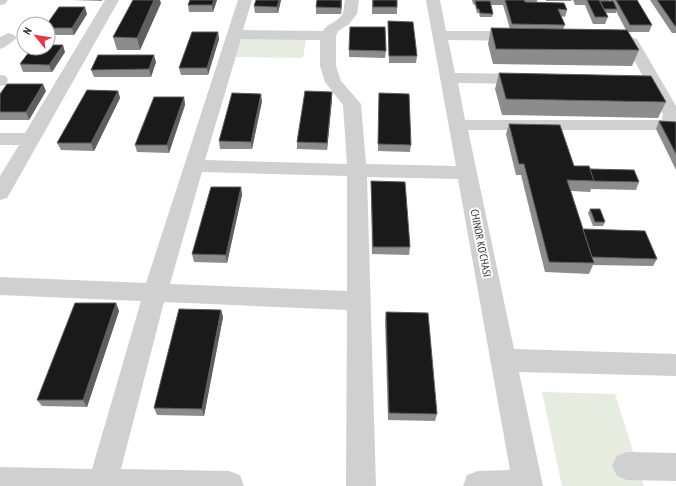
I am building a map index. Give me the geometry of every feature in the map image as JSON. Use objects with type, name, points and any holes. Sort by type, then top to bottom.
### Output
[{"type":"street","points":[[0,193],[112,0]]},
{"type":"street","points":[[103,485],[155,293],[245,0]]},
{"type":"street","points":[[352,0],[350,14],[344,21],[332,28],[328,36],[328,66],[333,82],[352,104],[357,171],[361,486]]},
{"type":"street","name":"CHINOR KO'CHASI","points":[[433,0],[528,485]]},
{"type":"street","points":[[439,28],[499,22]]},
{"type":"street","points":[[439,28],[531,36]]},
{"type":"street","points":[[234,34],[328,36]]},
{"type":"street","points":[[458,124],[663,125],[671,123],[672,114],[632,42],[619,37],[603,37]]},
{"type":"street","points":[[449,78],[540,79]]},
{"type":"street","points":[[634,80],[653,80]]},
{"type":"street","points":[[0,139],[31,139]]},
{"type":"street","points":[[194,166],[468,173]]},
{"type":"street","points":[[0,286],[358,301]]},
{"type":"street","points":[[504,360],[676,365]]},
{"type":"street","points":[[627,466],[676,467]]},
{"type":"street","points":[[0,482],[103,485],[229,486]]},
{"type":"street","points":[[478,486],[528,485]]},
{"type":"shaded area","points":[[240,38],[306,39],[303,58],[234,57]]},
{"type":"shaded area","points":[[542,392],[615,394],[644,486],[562,486]]},
{"type":"building","points":[[133,0],[154,0],[137,38],[113,37]]},
{"type":"building","points":[[190,0],[214,0],[212,5],[188,5]]},
{"type":"building","points":[[256,0],[279,0],[277,7],[254,6]]},
{"type":"building","points":[[317,0],[341,0],[341,8],[316,7]]},
{"type":"building","points":[[373,0],[397,0],[397,7],[373,7]]},
{"type":"building","points":[[505,0],[564,3],[567,10],[558,9],[565,25],[512,24]]},
{"type":"building","points":[[587,0],[599,0],[608,17],[595,17]]},
{"type":"building","points":[[616,0],[637,0],[652,25],[630,25]]},
{"type":"building","points":[[657,0],[676,0],[676,26],[675,26]]},
{"type":"building","points":[[475,1],[490,1],[493,14],[480,13],[479,9],[477,9]]},
{"type":"building","points":[[600,1],[613,1],[617,9],[604,9]]},
{"type":"building","points":[[59,7],[85,7],[72,28],[56,28],[56,16],[53,16]]},
{"type":"building","points":[[388,21],[413,22],[417,56],[389,56]]},
{"type":"building","points":[[350,27],[385,27],[386,51],[349,50]]},
{"type":"building","points":[[491,28],[627,30],[639,50],[496,49]]},
{"type":"building","points":[[192,32],[218,32],[207,68],[179,68]]},
{"type":"building","points":[[56,45],[63,45],[56,55]]},
{"type":"building","points":[[98,55],[154,55],[149,69],[91,70]]},
{"type":"building","points":[[26,56],[55,56],[49,65],[20,64]]},
{"type":"building","points":[[499,73],[651,76],[666,102],[506,99]]},
{"type":"building","points":[[7,84],[43,84],[26,112],[0,112],[0,94]]},
{"type":"building","points":[[87,90],[118,91],[91,143],[57,143]]},
{"type":"building","points":[[305,91],[332,92],[327,143],[297,142]]},
{"type":"building","points":[[232,93],[261,94],[251,142],[219,141]]},
{"type":"building","points":[[379,93],[409,94],[411,145],[378,144]]},
{"type":"building","points":[[154,97],[184,97],[167,145],[135,145]]},
{"type":"building","points":[[659,121],[676,122],[676,154]]},
{"type":"building","points":[[509,124],[560,125],[574,166],[589,166],[595,181],[567,180],[594,263],[549,262],[524,164],[519,164]]},
{"type":"building","points":[[590,169],[634,170],[639,182],[594,181]]},
{"type":"building","points":[[371,181],[405,182],[410,247],[373,247]]},
{"type":"building","points":[[211,187],[241,187],[226,255],[192,254]]},
{"type":"building","points":[[590,209],[600,209],[605,222],[595,222]]},
{"type":"building","points":[[583,229],[645,231],[657,259],[592,257]]},
{"type":"building","points":[[75,303],[116,303],[83,400],[37,400]]},
{"type":"building","points":[[179,309],[221,310],[202,409],[154,408]]},
{"type":"building","points":[[386,312],[428,313],[437,414],[389,413]]}]
